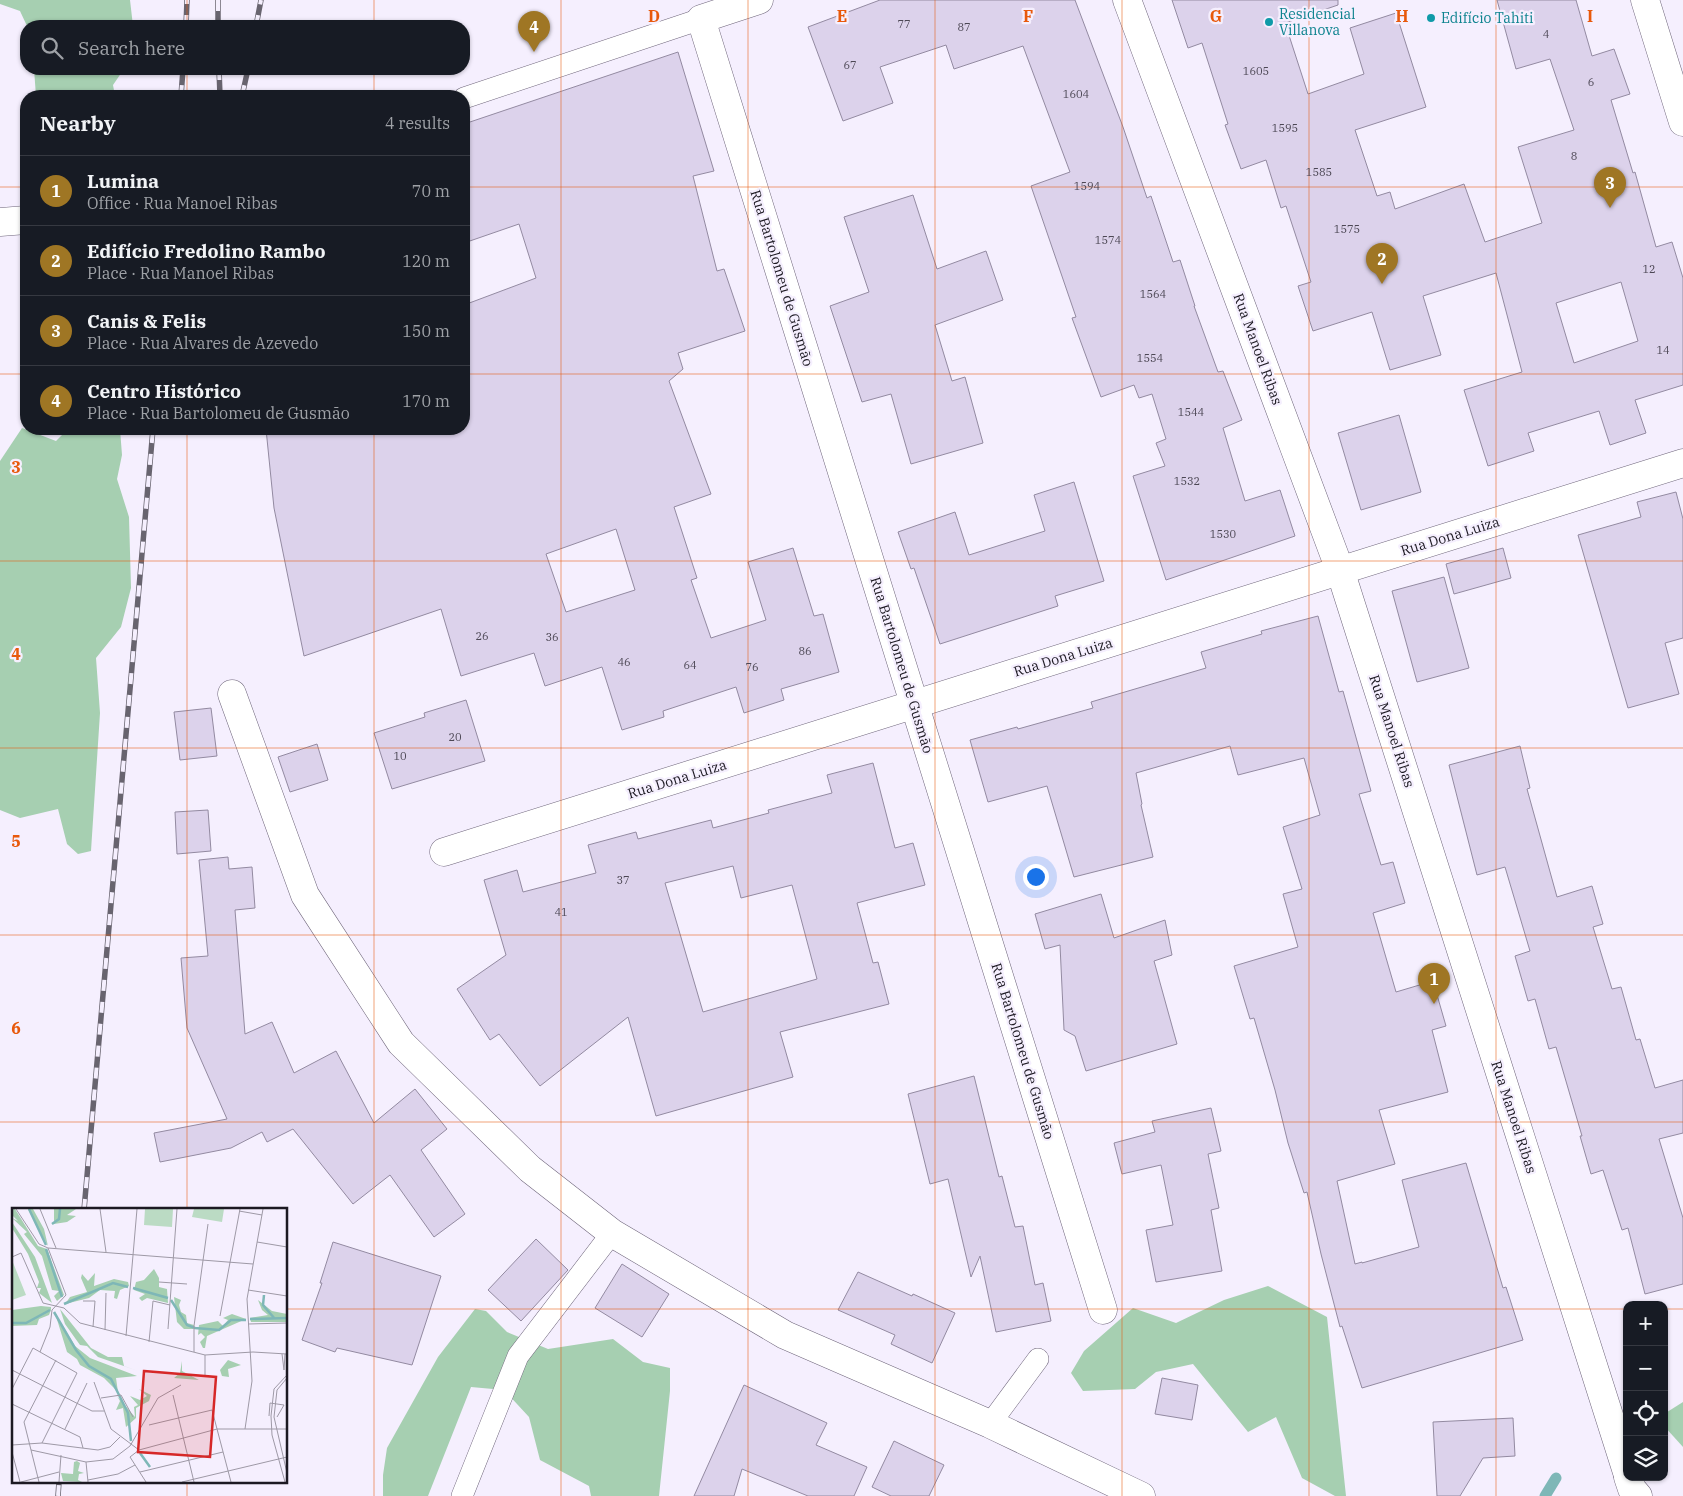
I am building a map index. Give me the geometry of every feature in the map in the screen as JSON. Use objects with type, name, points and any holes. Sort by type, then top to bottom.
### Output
[{"type":"street","points":[[702,19],[759,0]]},
{"type":"street","name":"Rua Manoel Ribas","points":[[1128,0],[1340,570],[1631,1486]]},
{"type":"street","points":[[1645,0],[1683,122]]},
{"type":"street","name":"Rua Bartolomeu de Gusmão","points":[[702,19],[1103,1310]]},
{"type":"street","points":[[0,222],[20,220]]},
{"type":"street","name":"Rua Dona Luiza","points":[[444,852],[1683,463]]},
{"type":"street","points":[[232,694],[305,895],[401,1043],[530,1169],[612,1233],[785,1336],[990,1424],[1142,1496]]},
{"type":"lane","points":[[470,96],[702,19]]},
{"type":"lane","points":[[462,1496],[518,1356],[612,1233]]},
{"type":"lane","points":[[990,1424],[1038,1359]]},
{"type":"green space","points":[[0,0],[130,0],[132,20],[24,20],[20,11],[0,4]]},
{"type":"green space","points":[[34,75],[120,75],[113,85],[114,90],[36,90]]},
{"type":"green space","points":[[20,431],[20,435],[40,435],[56,441],[62,435],[120,435],[122,455],[117,479],[129,517],[131,588],[121,627],[96,658],[100,713],[91,851],[78,854],[67,844],[58,809],[20,818],[0,810],[0,461]]},
{"type":"green space","points":[[1268,1286],[1327,1317],[1346,1496],[1335,1496],[1302,1478],[1276,1417],[1248,1432],[1193,1364],[1156,1372],[1135,1389],[1083,1391],[1071,1373],[1084,1351],[1133,1308],[1176,1323],[1224,1300]]},
{"type":"green space","points":[[475,1309],[486,1311],[507,1332],[548,1349],[613,1339],[643,1362],[670,1368],[670,1391],[659,1496],[591,1496],[589,1486],[540,1460],[529,1417],[504,1390],[471,1387],[428,1496],[383,1496],[383,1475],[387,1448],[438,1357]]},
{"type":"green space","points":[[1683,1402],[1683,1447],[1668,1430],[1668,1411]]},
{"type":"building","points":[[880,0],[1075,0],[1123,127],[1147,198],[1151,196],[1173,262],[1180,260],[1194,306],[1218,372],[1223,371],[1242,420],[1223,428],[1245,501],[1280,490],[1295,536],[1166,580],[1133,476],[1165,466],[1156,443],[1166,439],[1152,394],[1139,398],[1134,385],[1101,397],[1072,318],[1076,317],[1031,186],[1070,172],[1023,46],[954,69],[946,45],[880,67],[893,103],[843,121],[808,27]]},
{"type":"building","points":[[1172,0],[1338,0],[1338,5],[1285,23],[1308,94],[1364,74],[1350,28],[1396,13],[1426,107],[1355,130],[1377,196],[1390,192],[1395,209],[1464,184],[1485,242],[1542,223],[1518,147],[1574,130],[1550,59],[1516,69],[1497,0],[1576,0],[1592,56],[1614,49],[1630,94],[1611,100],[1633,173],[1635,172],[1656,247],[1672,242],[1683,278],[1683,385],[1635,400],[1646,433],[1610,445],[1599,411],[1528,433],[1534,451],[1488,466],[1464,390],[1522,372],[1496,273],[1423,296],[1441,355],[1390,370],[1372,312],[1313,331],[1298,286],[1311,282],[1286,206],[1281,208],[1266,160],[1241,169],[1225,125],[1228,124],[1202,43],[1188,48]],"holes":[[[1621,282],[1638,341],[1574,363],[1556,303]]]},
{"type":"building","points":[[678,52],[714,171],[693,176],[717,271],[724,269],[745,331],[678,353],[683,369],[669,381],[711,494],[674,507],[697,578],[691,580],[711,638],[766,620],[748,562],[793,548],[814,616],[823,614],[839,672],[781,689],[784,700],[744,713],[736,687],[663,711],[664,717],[622,730],[602,667],[545,686],[534,653],[461,676],[441,609],[304,656],[274,508],[267,435],[470,435],[470,303],[536,278],[519,224],[470,241],[470,122]],"holes":[[[616,529],[635,590],[566,612],[546,554]]]},
{"type":"building","points":[[913,195],[937,269],[986,251],[1003,300],[935,325],[952,381],[965,377],[983,443],[911,464],[891,394],[862,402],[830,306],[869,292],[844,217]]},
{"type":"building","points":[[1399,415],[1421,492],[1361,510],[1338,433]]},
{"type":"building","points":[[1074,482],[1104,581],[1055,596],[1058,606],[940,644],[914,568],[911,569],[898,532],[955,512],[969,555],[1045,531],[1034,495]]},
{"type":"building","points":[[1676,492],[1683,519],[1683,638],[1665,643],[1679,694],[1628,708],[1578,535],[1641,517],[1637,502]]},
{"type":"building","points":[[1503,548],[1511,578],[1454,594],[1446,564]]},
{"type":"building","points":[[1444,577],[1469,668],[1417,682],[1392,591]]},
{"type":"building","points":[[1318,616],[1339,692],[1343,691],[1371,791],[1359,794],[1381,865],[1393,862],[1405,903],[1373,913],[1396,992],[1433,981],[1446,1026],[1432,1030],[1448,1092],[1379,1110],[1395,1164],[1337,1181],[1355,1264],[1419,1247],[1402,1180],[1466,1163],[1503,1288],[1506,1287],[1523,1340],[1362,1388],[1342,1326],[1340,1327],[1307,1192],[1304,1193],[1288,1143],[1254,1018],[1250,1019],[1234,966],[1298,947],[1283,894],[1302,889],[1283,827],[1320,815],[1304,758],[1238,775],[1230,746],[1136,773],[1153,857],[1074,877],[1047,786],[988,802],[970,740],[1093,708],[1091,702],[1206,668],[1201,652],[1262,634],[1261,631]]},
{"type":"building","points":[[466,700],[485,761],[392,789],[374,733],[425,717],[424,713]]},
{"type":"building","points":[[211,708],[217,756],[180,760],[174,712]]},
{"type":"building","points":[[317,744],[328,780],[290,792],[278,757]]},
{"type":"building","points":[[1520,746],[1530,788],[1527,789],[1557,897],[1592,886],[1603,924],[1593,927],[1612,989],[1621,987],[1636,1040],[1640,1039],[1655,1088],[1683,1080],[1683,1133],[1659,1139],[1683,1218],[1683,1284],[1645,1294],[1628,1228],[1622,1230],[1603,1170],[1591,1174],[1556,1047],[1549,1049],[1535,999],[1528,1001],[1515,956],[1530,951],[1505,867],[1477,875],[1449,765]]},
{"type":"building","points":[[873,763],[895,848],[913,843],[925,885],[857,903],[873,963],[878,962],[889,1004],[780,1032],[793,1077],[656,1116],[628,1017],[540,1086],[499,1034],[490,1040],[457,989],[506,955],[484,880],[517,870],[523,892],[596,873],[588,845],[636,832],[638,839],[711,820],[713,828],[769,813],[768,810],[832,793],[827,775]],"holes":[[[733,866],[741,898],[792,885],[817,979],[703,1012],[665,883]]]},
{"type":"building","points":[[208,810],[211,851],[177,854],[175,812]]},
{"type":"building","points":[[228,857],[229,869],[252,867],[255,908],[235,910],[245,1034],[272,1022],[294,1073],[336,1051],[374,1123],[415,1089],[447,1129],[421,1150],[465,1214],[434,1237],[390,1175],[353,1204],[293,1129],[267,1142],[262,1132],[231,1148],[160,1162],[154,1133],[227,1119],[187,1028],[181,958],[208,956],[199,860]]},
{"type":"building","points":[[1101,894],[1114,938],[1165,920],[1172,955],[1154,961],[1177,1044],[1086,1071],[1075,1036],[1064,1030],[1060,945],[1045,949],[1035,914]]},
{"type":"building","points":[[974,1076],[999,1177],[1002,1176],[1015,1227],[1023,1226],[1035,1285],[1043,1283],[1051,1321],[996,1332],[980,1256],[971,1277],[948,1179],[930,1184],[908,1094]]},
{"type":"building","points":[[1211,1108],[1221,1151],[1208,1154],[1219,1208],[1211,1210],[1222,1271],[1156,1282],[1146,1230],[1173,1225],[1161,1165],[1122,1174],[1114,1143],[1155,1132],[1152,1121]]},
{"type":"building","points":[[536,1239],[568,1270],[521,1321],[488,1290]]},
{"type":"building","points":[[333,1242],[441,1276],[412,1365],[337,1348],[335,1352],[302,1340],[322,1283],[320,1283]]},
{"type":"building","points":[[622,1264],[669,1294],[642,1337],[595,1308]]},
{"type":"building","points":[[858,1272],[955,1313],[932,1363],[891,1344],[895,1335],[838,1310]]},
{"type":"building","points":[[1162,1378],[1198,1385],[1192,1420],[1155,1414]]},
{"type":"building","points":[[744,1385],[827,1423],[816,1445],[867,1467],[854,1496],[808,1496],[742,1469],[734,1496],[694,1496]]},
{"type":"building","points":[[1513,1418],[1515,1456],[1483,1458],[1460,1496],[1437,1496],[1433,1422]]},
{"type":"building","points":[[894,1441],[944,1465],[929,1496],[891,1496],[872,1487]]},
{"type":"waterway","points":[[1545,1496],[1556,1478]]},
{"type":"railway","points":[[186,20],[187,0]]},
{"type":"railway","points":[[218,0],[218,20]]},
{"type":"railway","points":[[257,20],[261,0]]},
{"type":"railway","points":[[181,90],[183,75]]},
{"type":"railway","points":[[219,75],[220,90]]},
{"type":"railway","points":[[243,90],[247,75]]},
{"type":"railway","points":[[84,1208],[152,435]]},
{"type":"railway","points":[[58,1496],[59,1484]]},
{"type":"place","name":"Edifício Tahiti","points":[[1431,18]]},
{"type":"place","name":"Residencial Villanova","points":[[1269,22]]},
{"type":"place","name":"Centro Histórico","points":[[534,52]]},
{"type":"place","name":"Canis & Felis","points":[[1610,208]]},
{"type":"place","name":"Edifício Fredolino Rambo","points":[[1382,284]]},
{"type":"place","name":"Lumina","points":[[1434,1004]]}]
